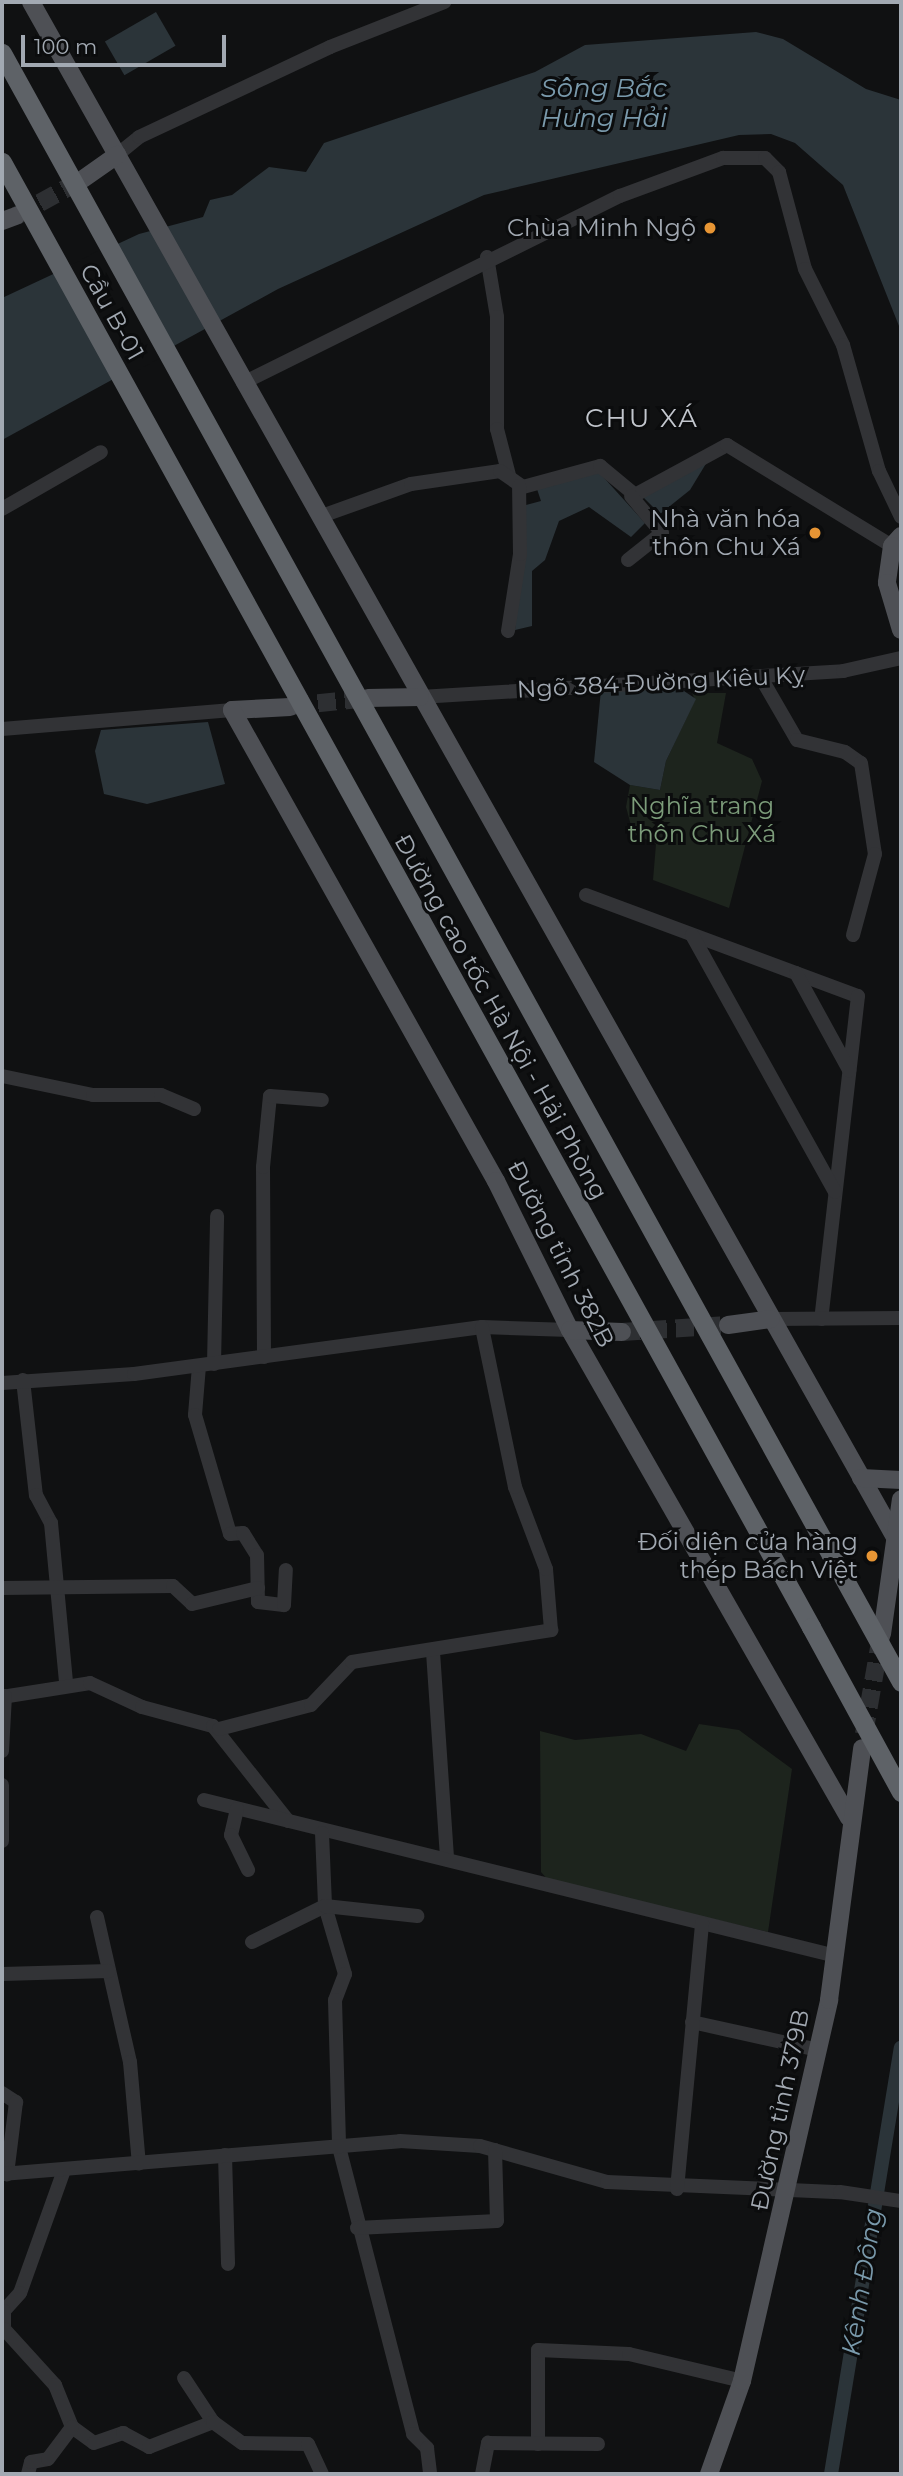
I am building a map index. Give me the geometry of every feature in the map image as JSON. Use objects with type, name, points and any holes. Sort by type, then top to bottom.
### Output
[{"type":"highway","name":"Cầu B-01","points":[[2,53],[80,186],[196,403]]},
{"type":"highway","name":"Cầu B-01","points":[[2,162],[17,218],[149,430]]},
{"type":"highway","name":"Đường cao tốc Hà Nội - Hải Phòng","points":[[196,403],[901,1682]]},
{"type":"highway","name":"Đường cao tốc Hà Nội - Hải Phòng","points":[[149,430],[901,1793]]},
{"type":"main road","points":[[31,2],[141,203],[898,1544]]},
{"type":"main road","points":[[80,186],[117,155]]},
{"type":"main road","points":[[897,541],[887,583],[901,630]]},
{"type":"main road","points":[[368,698],[420,697]]},
{"type":"main road","points":[[232,710],[290,707]]},
{"type":"main road","name":"Đường tỉnh 382B","points":[[232,710],[496,1181],[570,1330],[849,1818]]},
{"type":"main road","points":[[728,1325],[771,1319]]},
{"type":"main road","points":[[570,1330],[622,1332]]},
{"type":"main road","points":[[861,1478],[901,1480]]},
{"type":"main road","points":[[882,1633],[898,1544],[901,1499]]},
{"type":"main road","name":"Đường tỉnh 379B","points":[[709,2474],[742,2381],[818,2050],[836,1956],[849,1818],[862,1748]]},
{"type":"street","points":[[117,155],[139,137],[330,47],[444,2]]},
{"type":"street","points":[[243,383],[488,257],[701,164],[752,156],[774,163],[805,270],[843,345],[879,471],[901,517]]},
{"type":"street","points":[[488,257],[497,317],[497,429],[514,481],[520,554],[508,631]]},
{"type":"street","points":[[631,496],[719,448],[734,447],[792,489],[897,541]]},
{"type":"street","points":[[2,509],[101,452]]},
{"type":"street","points":[[319,517],[423,481],[514,481],[600,466],[631,496],[662,533],[628,560]]},
{"type":"street","name":"Ngõ 384 Đường Kiêu Kỵ","points":[[420,697],[843,671],[901,658]]},
{"type":"street","points":[[760,676],[797,740],[845,752],[861,763],[874,855],[853,935]]},
{"type":"street","points":[[2,729],[232,710]]},
{"type":"street","points":[[586,895],[858,996],[821,1319]]},
{"type":"street","points":[[692,935],[835,1192]]},
{"type":"street","points":[[796,973],[849,1070]]},
{"type":"street","points":[[2,1076],[93,1096],[161,1095],[194,1109]]},
{"type":"street","points":[[264,1357],[263,1167],[271,1096],[322,1100]]},
{"type":"street","points":[[216,1216],[206,1365],[195,1415],[230,1534],[243,1533],[257,1555],[258,1602],[284,1605],[286,1570]]},
{"type":"street","points":[[771,1319],[901,1318]]},
{"type":"street","points":[[2,1383],[206,1365],[482,1327],[570,1330]]},
{"type":"street","points":[[2,1751],[3,1696],[66,1683],[98,1685],[142,1707],[219,1730],[311,1705],[352,1662],[433,1652],[551,1630],[546,1569],[515,1487],[482,1327]]},
{"type":"street","points":[[23,1380],[36,1495],[51,1523],[66,1683]]},
{"type":"street","points":[[2,1588],[173,1586],[192,1604],[258,1588]]},
{"type":"street","points":[[433,1652],[447,1860]]},
{"type":"street","points":[[219,1730],[288,1821]]},
{"type":"street","points":[[2,1785],[2,1841]]},
{"type":"street","points":[[204,1800],[288,1821],[322,1833],[447,1860],[836,1956]]},
{"type":"street","points":[[237,1809],[231,1835],[248,1870]]},
{"type":"street","points":[[322,1833],[325,1906],[345,1974],[335,2000],[338,2147],[357,2228],[430,2474]]},
{"type":"street","points":[[252,1942],[325,1906],[416,1916]]},
{"type":"street","points":[[97,1917],[130,2062],[139,2164]]},
{"type":"street","points":[[677,2189],[702,1923]]},
{"type":"street","points":[[2,1974],[109,1971]]},
{"type":"street","points":[[692,2022],[818,2050]]},
{"type":"street","points":[[2,2093],[16,2102],[4,2174],[63,2173],[225,2155],[400,2141],[495,2150],[607,2182],[677,2189],[840,2192],[896,2200]]},
{"type":"street","points":[[357,2228],[497,2221],[495,2150]]},
{"type":"street","points":[[225,2155],[228,2264]]},
{"type":"street","points":[[63,2173],[20,2292],[3,2310],[4,2329],[55,2385],[72,2427],[94,2443],[123,2433],[149,2447],[213,2422]]},
{"type":"street","points":[[538,2444],[538,2350],[629,2354],[742,2381]]},
{"type":"street","points":[[184,2378],[213,2422],[242,2443],[308,2444],[322,2474]]},
{"type":"street","points":[[28,2474],[31,2462],[48,2459],[72,2427]]},
{"type":"street","points":[[482,2474],[488,2443],[598,2444]]},
{"type":"green space","name":"Nghĩa trang thôn Chu Xá","points":[[692,693],[726,693],[717,743],[752,759],[762,781],[729,908],[653,880],[656,844],[633,833],[626,807],[630,785],[660,790],[666,761],[695,700]]},
{"type":"green space","points":[[699,1724],[739,1730],[792,1769],[768,1932],[548,1880],[541,1872],[540,1731],[575,1740],[641,1734],[686,1751]]},
{"type":"water","points":[[156,12],[176,46],[124,75],[105,42]]},
{"type":"water","name":"Sông Bắc Hưng Hải","points":[[756,32],[783,39],[866,89],[901,100],[901,331],[843,185],[795,143],[771,134],[739,135],[484,195],[278,289],[2,440],[2,298],[139,234],[203,217],[210,200],[232,195],[269,167],[306,172],[324,143],[535,72],[585,45]]},
{"type":"water","points":[[707,462],[690,490],[660,514],[641,495]]},
{"type":"water","points":[[596,469],[645,523],[631,537],[589,507],[559,521],[545,560],[532,571],[532,626],[515,630],[526,505],[541,501],[537,489]]},
{"type":"water","points":[[678,687],[696,699],[666,761],[660,790],[630,785],[594,762],[601,690]]},
{"type":"water","points":[[208,722],[225,784],[147,804],[104,794],[95,751],[101,730]]},
{"type":"pier","points":[[108,245],[168,353],[122,379],[62,271]]},
{"type":"waterway","name":"Kênh Đông","points":[[831,2474],[901,2048]]},
{"type":"tunnel","points":[[16,216],[83,179]]},
{"type":"tunnel","points":[[291,706],[368,698]]},
{"type":"tunnel","points":[[622,1332],[728,1325]]},
{"type":"tunnel","points":[[864,1734],[881,1637]]},
{"type":"place","name":"Chùa Minh Ngộ","points":[[710,228]]},
{"type":"place","name":"Nhà văn hóa thôn Chu Xá","points":[[815,533]]},
{"type":"place","name":"Đối diện cửa hàng thép Bách Việt","points":[[872,1556]]},
{"type":"district","name":"CHU XÁ","points":[[642,419]]}]
